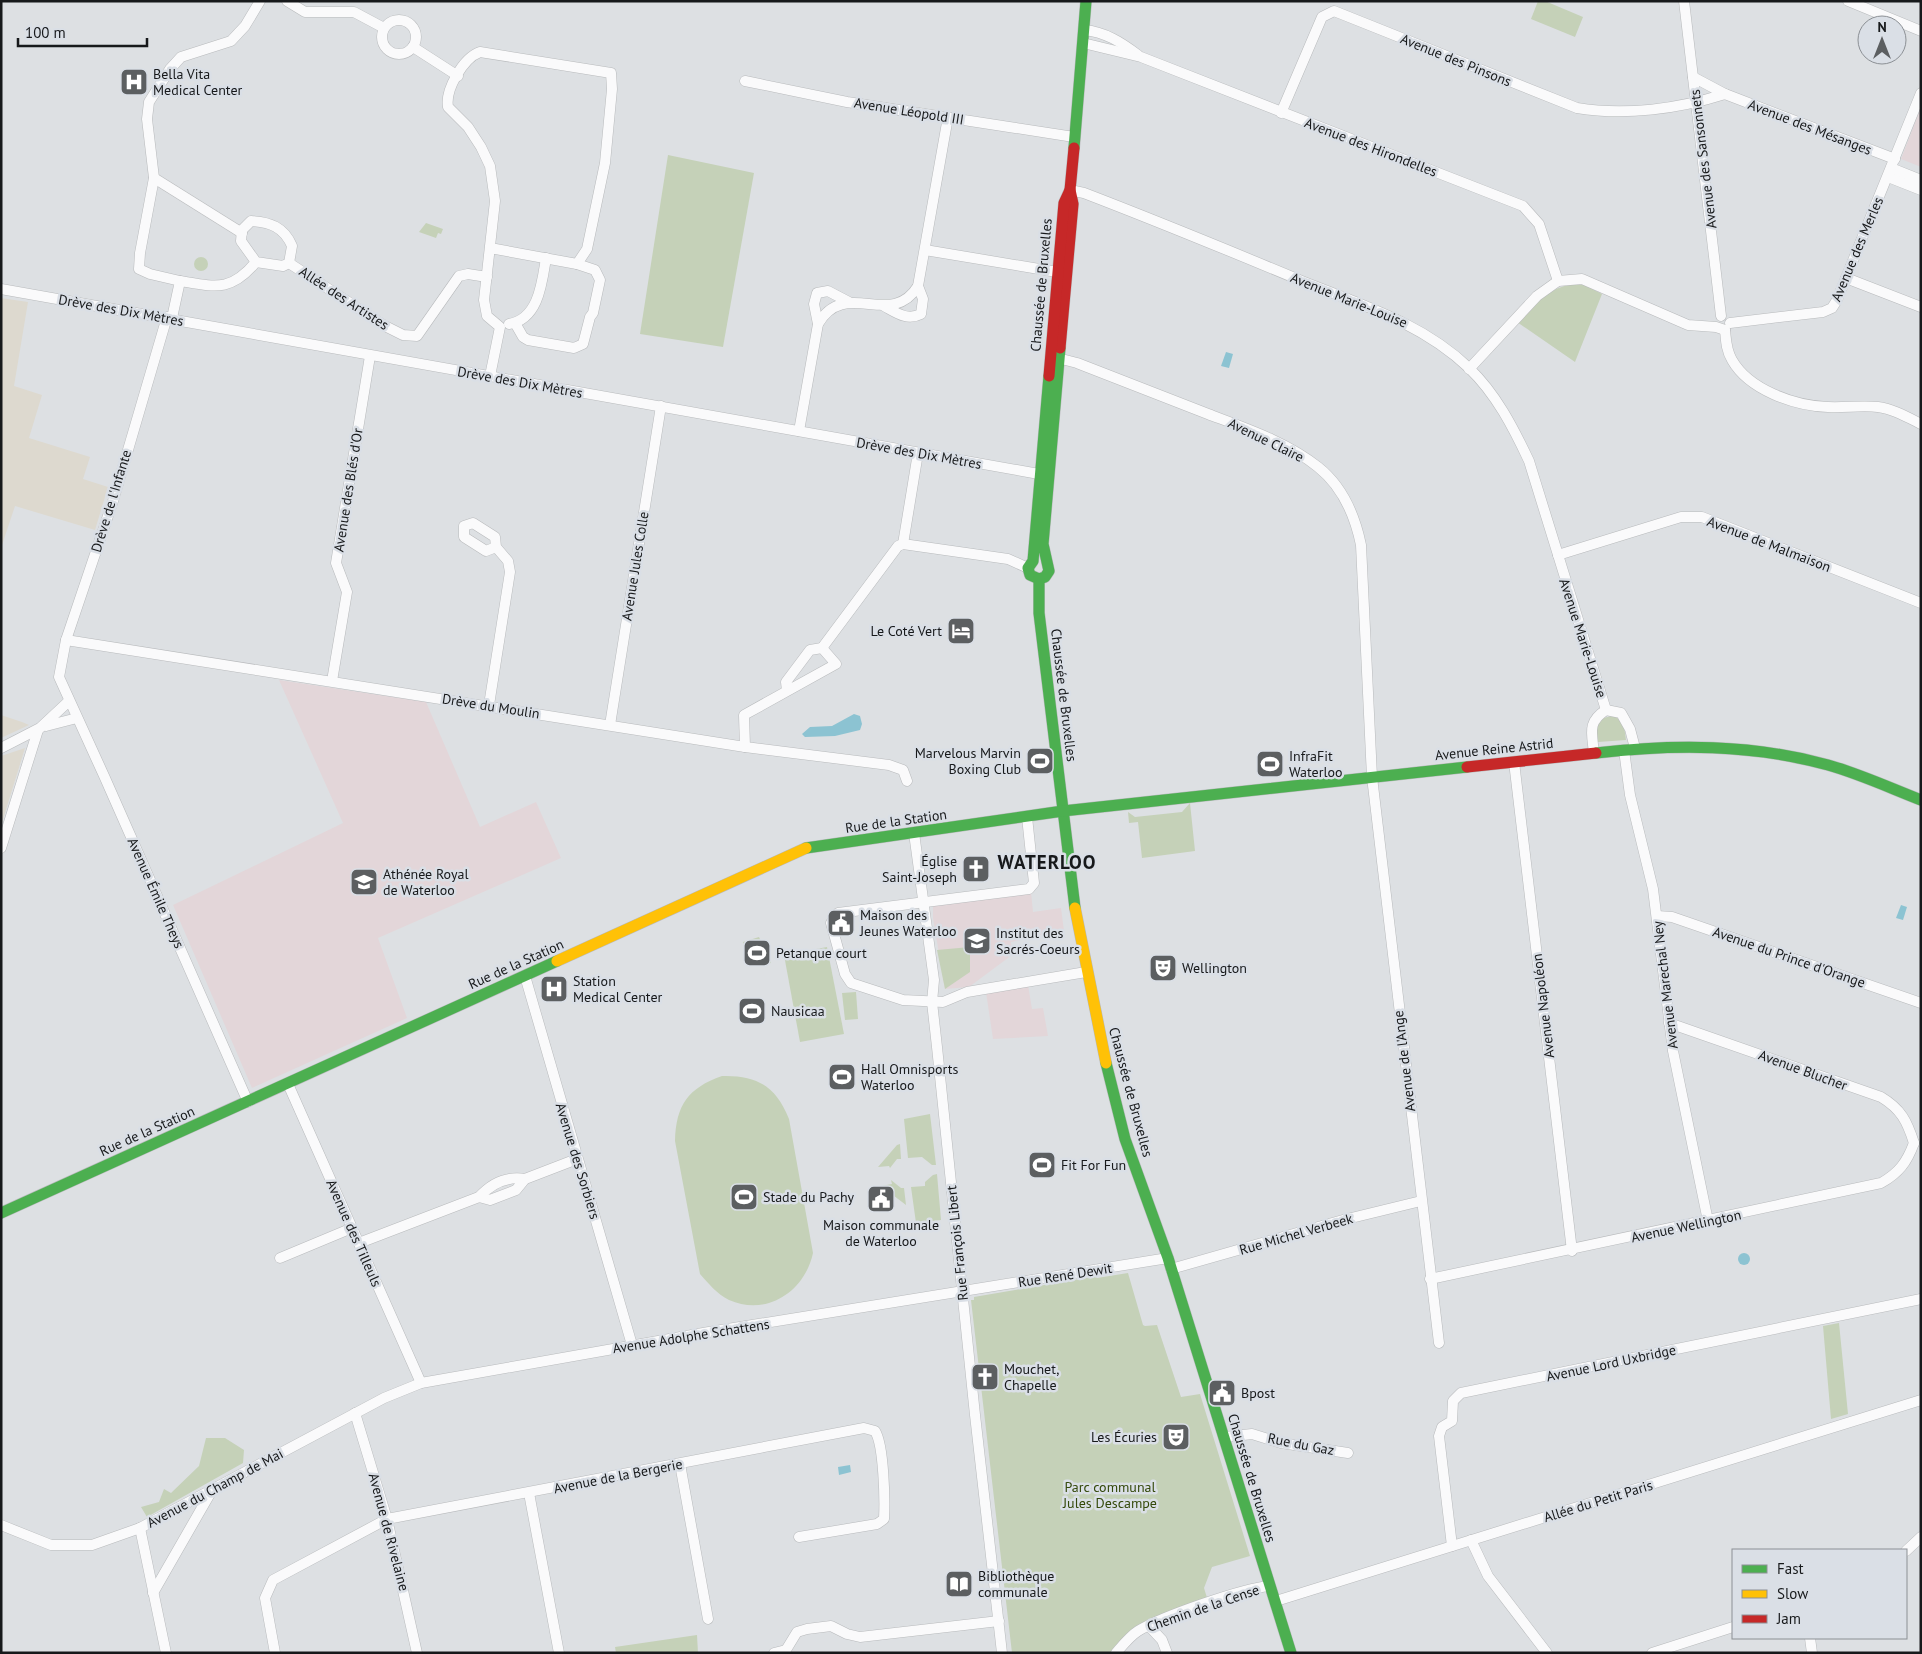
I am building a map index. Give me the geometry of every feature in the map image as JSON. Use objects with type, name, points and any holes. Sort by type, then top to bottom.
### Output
[{"type":"street","points":[[154,178],[242,233],[241,241],[256,262],[243,277],[230,284],[206,285],[150,274],[139,269],[140,252],[154,178],[146,120],[149,102],[154,91],[182,57],[231,41],[246,26],[260,1]]},
{"type":"street","points":[[287,1],[306,12],[358,14],[384,28]]},
{"type":"street","name":"Chaussée de Bruxelles","points":[[1086,1],[1070,190],[1064,203],[1062,273],[1055,357],[1051,462],[1043,544],[1048,566],[1047,574],[1039,579],[1039,613],[1074,902],[1086,972],[1126,1139],[1170,1263],[1291,1653]]},
{"type":"street","name":"Avenue des Sansonnets","points":[[1684,1],[1721,316],[1728,318],[1724,327]]},
{"type":"street","points":[[1848,1],[1921,31]]},
{"type":"street","name":"Avenue des Pinsons","points":[[1281,113],[1322,17],[1334,11],[1577,108],[1602,112],[1696,103]]},
{"type":"street","points":[[396,20],[409,23],[416,35],[413,47],[406,54],[397,55],[389,52],[383,45],[381,36],[384,28],[396,20]]},
{"type":"street","name":"Avenue des Hirondelles","points":[[1084,30],[1097,31],[1122,43],[1141,57]]},
{"type":"street","name":"Avenue des Hirondelles","points":[[1083,43],[1141,57],[1523,206],[1539,224],[1558,281]]},
{"type":"street","points":[[413,47],[458,76]]},
{"type":"street","points":[[500,327],[489,318],[485,309],[495,195],[490,166],[477,140],[448,107],[448,92],[469,58],[480,52],[611,73],[612,89],[605,163],[587,249],[577,264]]},
{"type":"street","name":"Avenue des Mésanges","points":[[1693,77],[1725,94],[1921,180]]},
{"type":"street","name":"Avenue Léopold III","points":[[744,82],[847,102],[1074,137]]},
{"type":"street","name":"Avenue des Merles","points":[[1558,281],[1582,279],[1688,325],[1724,327],[1823,312],[1832,308],[1837,300],[1921,93]]},
{"type":"street","points":[[1696,103],[1725,94]]},
{"type":"street","points":[[818,324],[831,307],[849,302],[884,306],[906,301],[918,286],[926,250],[948,117]]},
{"type":"street","name":"Avenue des Mésanges","points":[[1891,168],[1921,190]]},
{"type":"street","name":"Avenue Marie-Louise","points":[[1070,190],[1084,193],[1163,223],[1410,324],[1470,368],[1496,400],[1515,431],[1528,461],[1606,710]]},
{"type":"street","name":"Allée des Artistes","points":[[242,233],[252,221],[272,224],[283,231],[292,246],[289,262],[283,266],[256,262]]},
{"type":"street","points":[[490,248],[577,264],[595,270],[600,280],[593,313],[590,317],[583,344],[574,348],[528,340],[523,337],[515,323]]},
{"type":"street","points":[[926,250],[1062,273]]},
{"type":"street","points":[[500,327],[515,323],[536,303],[546,258]]},
{"type":"street","name":"Allée des Artistes","points":[[289,262],[386,326],[403,335],[417,336],[460,276],[468,274],[487,277]]},
{"type":"street","points":[[1846,278],[1921,307]]},
{"type":"street","name":"Drève de l'Infante","points":[[61,684],[58,669],[66,640],[113,501],[180,281]]},
{"type":"street","points":[[1470,368],[1537,296],[1558,281]]},
{"type":"street","points":[[884,306],[905,317],[914,318],[921,314],[923,299],[918,286]]},
{"type":"street","name":"Drève des Dix Mètres","points":[[1,289],[1039,474]]},
{"type":"street","points":[[800,431],[818,324],[814,304],[817,293],[828,290],[849,302]]},
{"type":"street","points":[[490,376],[500,327]]},
{"type":"street","points":[[1724,327],[1727,350],[1732,360],[1758,386],[1803,403],[1826,407],[1878,407],[1902,414],[1921,424]]},
{"type":"street","name":"Avenue des Blés d'Or","points":[[332,681],[347,592],[336,563],[370,356]]},
{"type":"street","name":"Chaussée de Bruxelles","points":[[1030,564],[1039,474],[1055,357]]},
{"type":"street","name":"Avenue Claire","points":[[1055,357],[1254,432],[1299,454],[1319,467],[1341,494],[1355,517],[1361,545],[1372,778]]},
{"type":"street","name":"Avenue Jules Colle","points":[[610,725],[661,406]]},
{"type":"street","points":[[903,544],[918,453]]},
{"type":"street","points":[[1039,474],[1051,462]]},
{"type":"street","name":"Chaussée de Bruxelles","points":[[1039,474],[1044,480],[1046,509]]},
{"type":"street","name":"Avenue de Malmaison","points":[[1558,555],[1681,517],[1702,517],[1921,603]]},
{"type":"street","points":[[822,648],[898,546],[903,544],[1008,559],[1030,564],[1040,559],[1046,562]]},
{"type":"street","points":[[489,705],[510,572],[508,561],[496,547]]},
{"type":"street","points":[[1030,564],[1030,575],[1039,579]]},
{"type":"street","name":"Drève du Moulin","points":[[66,640],[489,705],[745,747],[889,765],[903,770],[907,781]]},
{"type":"street","points":[[745,747],[744,715],[836,664],[822,648],[814,647],[786,682],[786,691]]},
{"type":"street","name":"Avenue Émile Theys","points":[[61,684],[248,1102]]},
{"type":"street","points":[[1,848],[39,729],[69,701]]},
{"type":"street","name":"Avenue Marie-Louise","points":[[1594,753],[1591,729],[1596,716],[1606,710],[1621,713],[1630,729],[1630,749]]},
{"type":"street","points":[[1,748],[53,722],[77,718]]},
{"type":"street","name":"Avenue Reine Astrid","points":[[1063,812],[1630,749],[1698,744],[1764,750],[1829,765],[1921,800]]},
{"type":"street","name":"Avenue Marechal Ney","points":[[1630,749],[1630,794],[1653,889],[1673,1052],[1708,1221]]},
{"type":"street","name":"Avenue Napoléon","points":[[1514,762],[1572,1250]]},
{"type":"street","name":"Avenue de l'Ange","points":[[1372,778],[1439,1343]]},
{"type":"street","name":"Rue de la Station","points":[[1,1213],[806,848],[1063,812]]},
{"type":"street","points":[[1027,818],[1034,883],[1029,889],[838,913],[831,924],[845,974],[851,983],[903,1000],[943,1002],[966,992],[1086,972]]},
{"type":"street","name":"Rue François Libert","points":[[914,833],[934,980],[932,1002],[1002,1653]]},
{"type":"street","name":"Avenue du Prince d'Orange","points":[[1657,916],[1672,917],[1921,1003]]},
{"type":"street","name":"Avenue des Sorbiers","points":[[525,976],[632,1345]]},
{"type":"street","name":"Avenue Blucher","points":[[1669,1023],[1881,1097],[1893,1104],[1902,1113],[1917,1143]]},
{"type":"street","name":"Avenue des Tilleuls","points":[[288,1084],[421,1383]]},
{"type":"street","name":"Avenue Wellington","points":[[1430,1279],[1881,1183],[1895,1174],[1904,1165],[1917,1143]]},
{"type":"street","points":[[359,1243],[478,1197],[490,1200],[516,1190],[525,1179],[577,1159]]},
{"type":"street","name":"Rue Michel Verbeek","points":[[1170,1263],[1421,1202]]},
{"type":"street","points":[[280,1258],[352,1228]]},
{"type":"street","name":"Rue René Dewit","points":[[962,1292],[1170,1263]]},
{"type":"street","name":"Avenue Adolphe Schattens","points":[[421,1383],[632,1345],[962,1292]]},
{"type":"street","name":"Avenue Lord Uxbridge","points":[[1452,1546],[1438,1436],[1439,1430],[1452,1422],[1453,1401],[1461,1393],[1921,1299]]},
{"type":"street","name":"Avenue du Champ de Mai","points":[[1,1525],[51,1545],[92,1545],[140,1528],[355,1413],[421,1383]]},
{"type":"street","name":"Allée du Petit Paris","points":[[1276,1601],[1921,1400]]},
{"type":"street","name":"Avenue de Rivelaine","points":[[355,1413],[387,1519],[417,1653]]},
{"type":"street","name":"Avenue de la Bergerie","points":[[275,1653],[265,1598],[273,1580],[387,1519],[864,1428],[876,1431],[882,1465],[884,1519],[869,1525],[799,1537]]},
{"type":"street","name":"Rue du Gaz","points":[[1225,1437],[1236,1434],[1252,1434],[1281,1443],[1348,1452]]},
{"type":"street","points":[[680,1464],[708,1619]]},
{"type":"street","points":[[153,1593],[211,1491]]},
{"type":"street","points":[[529,1493],[559,1653]]},
{"type":"street","points":[[140,1528],[166,1653]]},
{"type":"street","points":[[1907,1550],[1921,1537]]},
{"type":"street","points":[[1471,1540],[1488,1576],[1547,1653]]},
{"type":"street","name":"Chemin de la Cense","points":[[1116,1653],[1137,1632],[1149,1626],[1218,1600],[1270,1586]]},
{"type":"street","points":[[774,1653],[786,1650],[797,1632],[807,1629],[831,1626],[846,1634],[860,1637],[999,1621]]},
{"type":"street","points":[[1149,1626],[1162,1640],[1167,1653]]},
{"type":"street","points":[[1652,1653],[1732,1627]]},
{"type":"street","points":[[1810,1639],[1812,1653]]},
{"type":"shaded area","points":[[1921,107],[1921,167],[1901,159]]},
{"type":"shaded area","points":[[1,298],[28,302],[14,386],[42,395],[29,438],[90,457],[83,479],[108,487],[95,530],[15,506],[1,548]]},
{"type":"shaded area","name":"Athénée Royal de Waterloo","points":[[279,680],[426,702],[480,827],[536,802],[561,858],[378,938],[407,1018],[252,1088],[173,905],[343,823]]},
{"type":"shaded area","points":[[1,715],[22,722],[29,725],[1,738]]},
{"type":"shaded area","points":[[25,748],[1,826],[1,756]]},
{"type":"shaded area","name":"Institut des Sacrés-Coeurs","points":[[1031,892],[1033,912],[1061,908],[1064,931],[1011,942],[1012,955],[969,987],[945,989],[933,918],[933,905]]},
{"type":"shaded area","name":"Institut des Sacrés-Coeurs","points":[[1028,985],[1032,1009],[1043,1008],[1048,1036],[993,1039],[986,992]]},
{"type":"green space","points":[[1538,1],[1545,1],[1583,17],[1575,37],[1531,19]]},
{"type":"green space","points":[[668,155],[754,173],[723,347],[640,334]]},
{"type":"green space","points":[[426,223],[443,229],[441,234],[438,233],[436,238],[419,232]]},
{"type":"green space","points":[[201,257],[206,259],[208,264],[206,269],[201,271],[196,269],[194,264],[196,259]]},
{"type":"green space","points":[[1572,284],[1583,284],[1602,294],[1575,362],[1517,322],[1535,303],[1548,293]]},
{"type":"green space","points":[[1615,715],[1624,726],[1626,740],[1598,742],[1596,732],[1600,719]]},
{"type":"green space","points":[[1190,803],[1195,851],[1142,858],[1138,822],[1129,823],[1128,812],[1135,817],[1182,812]]},
{"type":"green space","name":"Petanque court","points":[[759,937],[771,963],[754,966],[743,942]]},
{"type":"green space","points":[[827,947],[844,1034],[800,1042],[784,955]]},
{"type":"green space","points":[[970,947],[970,972],[945,989],[937,950]]},
{"type":"green space","points":[[856,992],[858,1019],[845,1020],[842,993]]},
{"type":"green space","name":"Stade du Pachy","points":[[722,1076],[746,1078],[764,1085],[778,1099],[789,1119],[813,1253],[809,1267],[802,1279],[793,1289],[770,1303],[757,1305],[743,1304],[729,1300],[717,1292],[700,1274],[675,1141],[676,1128],[681,1108],[692,1092],[700,1086]]},
{"type":"green space","points":[[930,1114],[936,1165],[932,1165],[922,1157],[908,1158],[904,1119]]},
{"type":"green space","points":[[900,1144],[901,1159],[897,1159],[890,1168],[889,1166],[878,1167],[897,1145]]},
{"type":"green space","points":[[937,1174],[941,1220],[916,1223],[911,1187],[925,1186],[925,1182]]},
{"type":"green space","points":[[891,1180],[901,1188],[904,1188],[906,1205],[881,1186],[892,1184]]},
{"type":"green space","name":"Parc communal Jules Descampe","points":[[1128,1273],[1143,1325],[1157,1325],[1181,1397],[1200,1394],[1250,1556],[1212,1567],[1204,1588],[1208,1601],[1165,1615],[1113,1653],[1012,1653],[971,1300],[974,1300],[974,1297],[1097,1276],[1097,1278]]},
{"type":"green space","points":[[1839,1323],[1848,1414],[1831,1419],[1823,1326]]},
{"type":"green space","points":[[206,1438],[225,1438],[244,1450],[243,1463],[147,1517],[141,1507],[159,1502],[164,1489],[171,1493],[199,1466]]},
{"type":"green space","points":[[697,1635],[698,1653],[616,1653],[615,1647]]},
{"type":"water","points":[[1226,352],[1233,354],[1229,368],[1221,366]]},
{"type":"water","points":[[854,714],[860,716],[862,724],[860,730],[835,736],[805,737],[802,734],[810,727],[832,726]]},
{"type":"water","points":[[1901,905],[1907,907],[1903,920],[1896,918]]},
{"type":"water","points":[[1742,1253],[1746,1253],[1750,1259],[1746,1265],[1742,1265],[1738,1261],[1738,1257]]},
{"type":"water","points":[[850,1465],[851,1472],[839,1475],[838,1467]]},
{"type":"traffic: fast","points":[[1074,148],[1086,1]]},
{"type":"traffic: fast","points":[[1049,376],[1033,561],[1028,568],[1030,575],[1039,579],[1045,577],[1049,571],[1043,544],[1060,348]]},
{"type":"traffic: fast","points":[[1039,579],[1039,613],[1075,908]]},
{"type":"traffic: fast","points":[[1596,753],[1684,747],[1770,753],[1828,765],[1921,800]]},
{"type":"traffic: fast","points":[[806,848],[1063,811],[1467,767]]},
{"type":"traffic: fast","points":[[1,1213],[557,961]]},
{"type":"traffic: fast","points":[[1106,1063],[1125,1139],[1168,1258],[1291,1653]]},
{"type":"traffic: slow","points":[[557,961],[806,848]]},
{"type":"traffic: slow","points":[[1075,908],[1106,1063]]},
{"type":"traffic: jam","points":[[1060,348],[1073,204],[1070,190],[1074,148]]},
{"type":"traffic: jam","points":[[1049,376],[1064,203],[1070,190]]},
{"type":"traffic: jam","points":[[1467,767],[1596,753]]},
{"type":"place","name":"Bella Vita Medical Center","points":[[134,82]]},
{"type":"place","name":"Le Coté Vert","points":[[961,631]]},
{"type":"place","name":"Marvelous Marvin Boxing Club","points":[[1040,761]]},
{"type":"place","name":"InfraFit Waterloo","points":[[1270,764]]},
{"type":"place","name":"Église Saint-Joseph","points":[[976,869]]},
{"type":"place","name":"Athénée Royal de Waterloo","points":[[364,882]]},
{"type":"place","name":"Maison des Jeunes Waterloo","points":[[841,923]]},
{"type":"place","name":"Institut des Sacrés-Coeurs","points":[[977,941]]},
{"type":"place","name":"Petanque court","points":[[757,953]]},
{"type":"place","name":"Wellington","points":[[1163,968]]},
{"type":"place","name":"Station Medical Center","points":[[554,989]]},
{"type":"place","name":"Nausicaa","points":[[752,1011]]},
{"type":"place","name":"Hall Omnisports Waterloo","points":[[842,1077]]},
{"type":"place","name":"Fit For Fun","points":[[1042,1165]]},
{"type":"place","name":"Stade du Pachy","points":[[744,1197]]},
{"type":"place","name":"Maison communale de Waterloo","points":[[881,1199]]},
{"type":"place","name":"Mouchet, Chapelle","points":[[985,1377]]},
{"type":"place","name":"Bpost","points":[[1222,1393]]},
{"type":"place","name":"Les Écuries","points":[[1176,1437]]},
{"type":"place","name":"Bibliothèque communale","points":[[959,1584]]},
{"type":"district","name":"WATERLOO","points":[[1047,862]]}]
